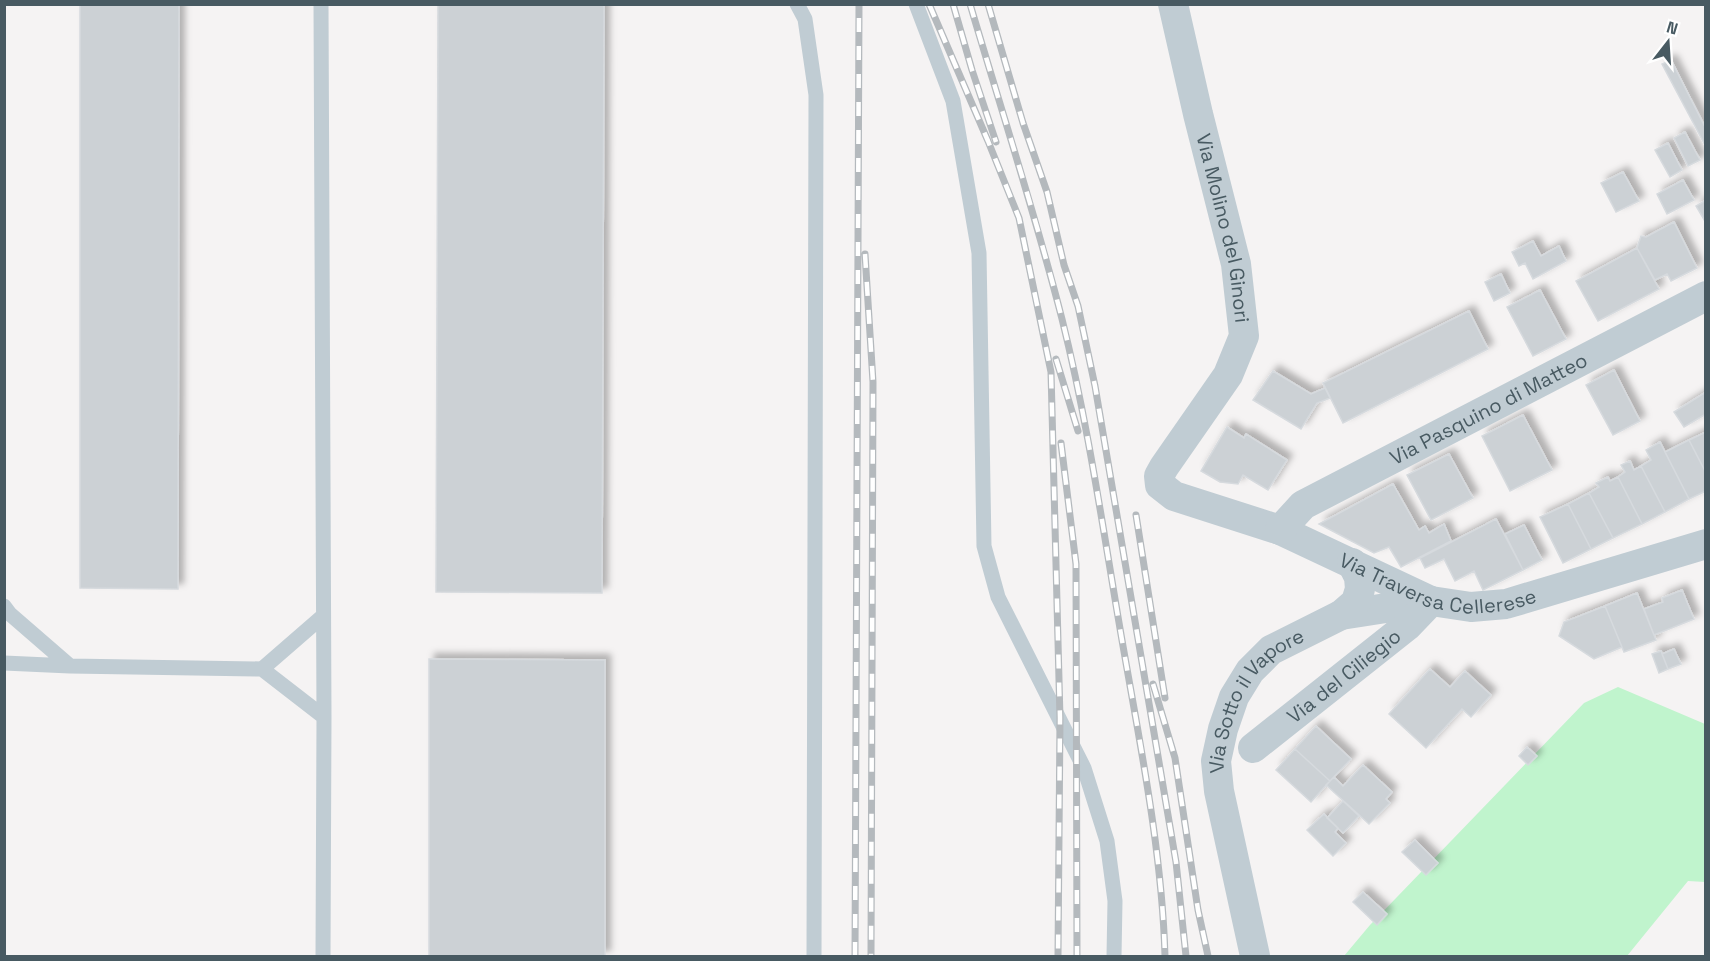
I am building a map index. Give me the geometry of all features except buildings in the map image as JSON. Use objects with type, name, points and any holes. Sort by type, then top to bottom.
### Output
[{"type":"street","name":"Via Molino del Ginori","points":[[1173,4],[1236,264],[1244,336],[1228,375],[1159,476],[1160,485],[1174,496]]},
{"type":"street","name":"Via Pasquino di Matteo","points":[[1280,530],[1303,505],[1706,296]]},
{"type":"street","name":"Via Traversa Cellerese","points":[[1174,496],[1280,530],[1431,601],[1471,608],[1506,604],[1706,544]]},
{"type":"street","name":"Via Sotto il Vapore","points":[[1255,957],[1219,791],[1216,761],[1223,729],[1234,698],[1250,671],[1271,650],[1341,615],[1356,602],[1360,588],[1359,577],[1352,563]]},
{"type":"street","name":"Via Sotto il Vapore","points":[[1341,615],[1431,601]]},
{"type":"street","name":"Via del Ciliegio","points":[[1253,748],[1407,626],[1431,601]]},
{"type":"lane","points":[[321,4],[323,957]]},
{"type":"lane","points":[[797,4],[805,19],[816,95],[814,957]]},
{"type":"lane","points":[[916,4],[953,101],[979,253],[984,546],[998,597],[1084,768],[1107,841],[1115,901],[1114,957]]},
{"type":"lane","points":[[4,606],[10,614],[70,666]]},
{"type":"lane","points":[[262,669],[323,616]]},
{"type":"lane","points":[[4,663],[262,669],[324,717]]},
{"type":"green space","points":[[1618,687],[1705,724],[1705,882],[1688,881],[1627,956],[1344,956],[1370,925],[1584,703]]},
{"type":"railway","points":[[855,956],[859,4]]},
{"type":"railway","points":[[929,4],[1019,218],[1051,372],[1060,718],[1058,956]]},
{"type":"railway","points":[[953,4],[996,142]]},
{"type":"railway","points":[[970,4],[1041,240],[1072,360],[1096,482],[1150,801],[1160,879],[1165,956]]},
{"type":"railway","points":[[988,4],[1023,123],[1047,192],[1064,265],[1078,306],[1095,386],[1176,862],[1186,956]]},
{"type":"railway","points":[[865,254],[873,382],[871,956]]},
{"type":"railway","points":[[1056,359],[1078,431]]},
{"type":"railway","points":[[1061,443],[1076,564],[1077,956]]},
{"type":"railway","points":[[1136,515],[1165,698]]},
{"type":"railway","points":[[1153,684],[1175,758],[1198,910],[1208,956]]}]
